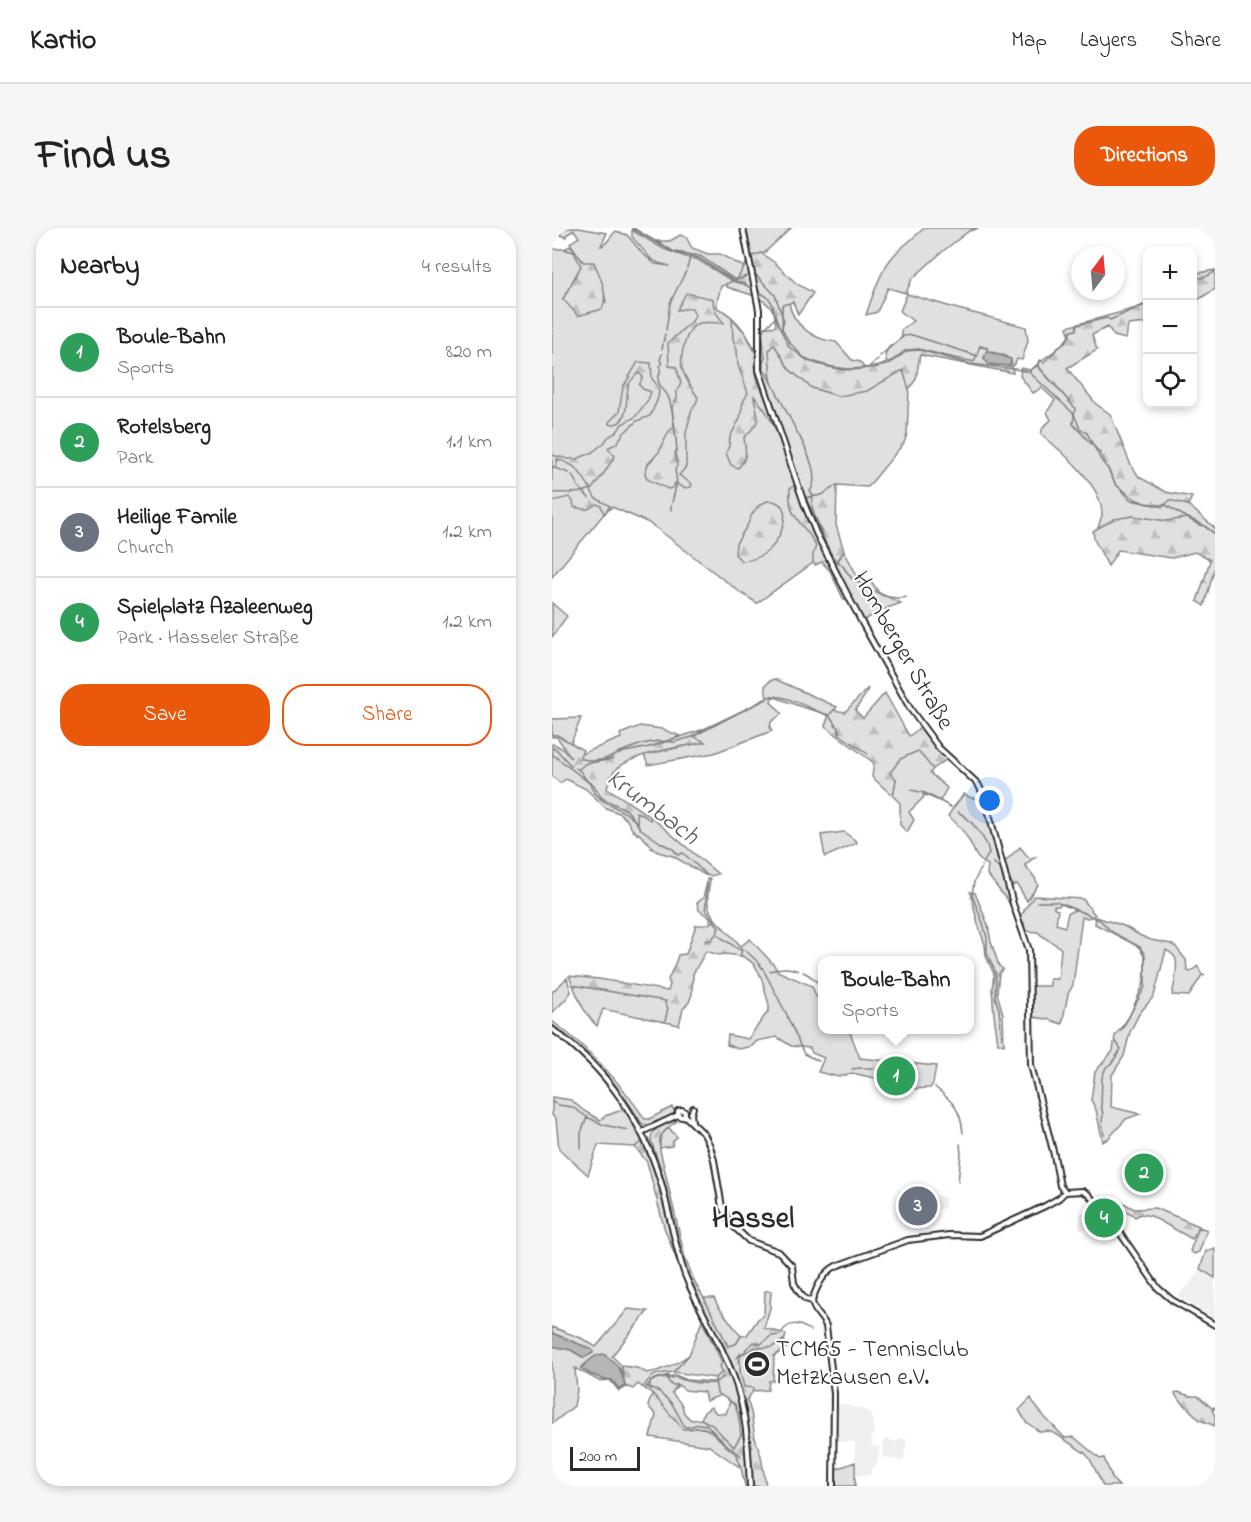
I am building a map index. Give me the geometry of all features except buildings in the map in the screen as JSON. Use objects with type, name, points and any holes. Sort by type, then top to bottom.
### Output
[{"type":"main road","name":"Homberger Straße","points":[[743,228],[759,310],[759,370],[816,533],[862,623],[911,710],[939,748],[982,790],[1013,904],[1029,950],[1031,1065],[1060,1186],[1065,1192]]},
{"type":"main road","points":[[552,1029],[584,1054],[600,1072],[622,1099],[646,1141],[662,1185],[685,1273],[728,1364],[739,1394],[747,1437],[750,1486]]},
{"type":"main road","points":[[692,1122],[693,1108]]},
{"type":"main road","points":[[642,1132],[678,1115],[678,1111],[685,1112],[685,1116],[704,1134],[710,1146],[721,1205],[730,1222],[748,1241],[779,1252],[792,1268],[794,1283],[802,1297],[812,1301]]},
{"type":"main road","points":[[646,1141],[654,1126]]},
{"type":"main road","points":[[833,1486],[834,1390],[826,1326],[814,1309],[812,1301],[825,1274],[836,1266],[911,1239],[949,1235],[980,1236],[1045,1206],[1065,1192],[1083,1191],[1089,1195],[1127,1242],[1158,1288],[1172,1300],[1215,1325]]},
{"type":"shaded area","points":[[987,351],[1011,359],[1010,366],[988,364],[984,358]]},
{"type":"shaded area","points":[[920,1194],[945,1197],[945,1208],[933,1210],[919,1201]]},
{"type":"shaded area","points":[[1096,1211],[1098,1226],[1079,1231],[1080,1214]]},
{"type":"shaded area","points":[[1200,1269],[1215,1278],[1215,1319],[1177,1296]]},
{"type":"shaded area","points":[[552,1333],[591,1349],[593,1353],[584,1358],[571,1350],[552,1346]]},
{"type":"shaded area","points":[[603,1354],[618,1367],[625,1386],[619,1389],[612,1380],[590,1374],[581,1368],[593,1357]]},
{"type":"shaded area","points":[[838,1403],[871,1412],[874,1433],[870,1438],[872,1446],[880,1448],[877,1463],[870,1475],[855,1475],[855,1442],[837,1441]]},
{"type":"shaded area","points":[[899,1438],[907,1439],[903,1461],[882,1457],[885,1439],[898,1442]]},
{"type":"green space","points":[[562,228],[579,228],[607,233],[601,246],[616,231],[627,235],[655,264],[670,266],[651,259],[632,237],[632,230],[664,249],[697,259],[734,282],[721,286],[717,308],[727,313],[743,329],[771,381],[768,350],[774,344],[789,369],[812,388],[838,396],[903,370],[909,389],[907,434],[904,443],[868,487],[837,485],[822,495],[801,498],[814,535],[825,557],[757,603],[647,522],[612,507],[552,577],[552,247],[574,252],[581,266],[563,299],[606,302],[597,271],[583,262],[570,243],[579,237],[574,230],[566,237],[560,235]]},
{"type":"green space","points":[[632,228],[674,252],[700,256],[736,281],[750,257],[761,253],[775,263],[797,284],[813,293],[798,315],[793,302],[782,305],[782,329],[789,342],[804,358],[830,367],[853,370],[878,367],[893,360],[906,350],[918,349],[974,362],[980,346],[988,349],[984,358],[991,365],[1008,365],[1012,367],[1013,373],[920,355],[916,379],[909,389],[903,370],[867,391],[839,396],[812,388],[789,369],[774,344],[769,350],[771,383],[760,361],[761,328],[776,326],[774,312],[770,306],[753,295],[727,287],[726,284],[733,281],[697,259],[664,249]]},
{"type":"green space","points":[[746,228],[791,228],[763,254],[750,257]]},
{"type":"green space","points":[[924,228],[979,228],[969,231],[943,251],[912,279],[906,293],[888,288],[877,312],[866,315],[885,267],[898,251]]},
{"type":"green space","points":[[680,235],[686,237],[692,248],[708,254],[720,254],[744,267],[737,281],[700,256],[674,252],[657,241],[670,241]]},
{"type":"green space","points":[[571,246],[583,262],[594,262],[605,298],[602,309],[578,316],[563,299],[581,266],[574,252],[564,249]]},
{"type":"green space","points":[[1215,270],[1215,289],[1197,300],[1197,300],[1197,273]]},
{"type":"green space","points":[[686,293],[713,299],[716,312],[724,323],[695,325],[685,342],[682,368],[698,398],[692,409],[686,433],[686,467],[679,475],[692,484],[691,487],[684,488],[675,483],[673,488],[668,489],[647,479],[645,473],[648,464],[659,452],[669,431],[674,427],[672,407],[681,383],[676,367],[669,366],[668,343],[692,321],[695,315],[692,308],[677,310]]},
{"type":"green space","points":[[907,294],[1026,327],[1028,341],[1022,360],[1017,359],[1013,366],[1004,355],[988,351],[988,348],[980,346],[975,362],[918,349],[887,363],[885,355],[889,347],[902,338],[901,330],[913,321],[900,311]]},
{"type":"green space","points":[[789,303],[800,325],[813,335],[836,342],[852,360],[860,362],[865,369],[826,366],[802,356],[788,340],[782,328],[782,305]]},
{"type":"green space","points":[[1143,306],[1143,323],[1128,325],[1126,339],[1114,336],[1108,327],[1092,335],[1097,350],[1067,368],[1096,404],[1110,414],[1130,463],[1139,477],[1166,492],[1192,497],[1188,505],[1170,500],[1163,507],[1131,500],[1115,483],[1100,453],[1073,424],[1075,408],[1039,365],[1040,360],[1044,362],[1070,336],[1067,327]]},
{"type":"green space","points":[[732,318],[746,334],[757,356],[754,365],[757,378],[778,433],[754,396],[758,419],[744,438],[746,454],[738,468],[731,465],[726,453],[748,393],[738,365]]},
{"type":"green space","points":[[638,362],[651,363],[652,379],[659,393],[650,416],[637,421],[617,443],[608,448],[615,456],[591,490],[595,498],[610,506],[604,514],[601,506],[597,504],[585,509],[574,507],[569,497],[553,501],[552,493],[577,493],[591,489],[581,473],[569,464],[557,459],[557,464],[552,469],[552,455],[577,459],[591,453],[617,432],[622,424],[635,417],[648,400],[651,392],[639,385],[643,377],[639,373],[629,384],[624,416],[616,424],[609,424],[619,412],[623,387]]},
{"type":"green space","points":[[1039,365],[1040,369],[1075,408],[1073,424],[1100,453],[1115,483],[1188,505],[1215,528],[1215,534],[1188,518],[1167,521],[1133,516],[1098,528],[1102,515],[1101,504],[1096,492],[1080,470],[1041,434],[1043,427],[1051,420],[1047,412],[1055,400],[1042,388],[1033,393],[1020,376],[1021,368],[1030,370]]},
{"type":"green space","points":[[796,485],[814,535],[851,605],[843,598],[830,571],[822,562],[815,565],[813,563],[816,546],[791,508],[790,488]]},
{"type":"green space","points":[[837,485],[836,525],[844,551],[836,563],[806,498],[822,495]]},
{"type":"green space","points":[[767,501],[776,502],[782,506],[784,519],[780,534],[765,553],[759,557],[741,561],[735,554],[736,544],[752,514],[758,506]]},
{"type":"green space","points":[[1133,516],[1167,521],[1188,518],[1215,534],[1215,567],[1204,606],[1197,601],[1210,560],[1195,552],[1172,558],[1118,550],[1108,566],[1094,539],[1093,531],[1114,519]]},
{"type":"green space","points":[[844,551],[858,577],[871,581],[879,593],[901,603],[862,620],[835,566]]},
{"type":"green space","points":[[552,603],[567,616],[552,637]]},
{"type":"green space","points":[[775,679],[837,707],[829,715],[772,696],[771,702],[782,714],[771,722],[772,731],[714,753],[648,765],[644,755],[704,742],[695,738],[696,735],[767,699],[765,686]]},
{"type":"green space","points":[[868,688],[855,710],[863,718],[885,693],[909,736],[920,728],[947,759],[933,769],[918,751],[900,759],[890,773],[896,779],[893,796],[872,777],[874,763],[825,726],[829,715],[834,710],[845,712]]},
{"type":"green space","points":[[581,718],[571,743],[557,735],[552,735],[552,719]]},
{"type":"green space","points":[[640,726],[662,729],[680,736],[602,760],[591,761],[578,758],[581,754],[621,738],[620,734]]},
{"type":"green space","points":[[704,729],[695,737],[705,742],[636,758],[626,762],[612,774],[607,788],[651,817],[650,820],[636,812],[638,823],[626,813],[602,800],[595,793],[591,784],[552,754],[552,744],[560,747],[571,758],[557,737],[552,737],[552,735],[557,735],[583,750],[579,758],[591,761],[650,747]]},
{"type":"green space","points":[[918,750],[933,769],[930,773],[947,788],[940,801],[923,794],[924,797],[909,812],[914,820],[907,832],[900,825],[900,803],[893,796],[896,779],[889,773],[900,759]]},
{"type":"green space","points":[[552,754],[591,784],[595,793],[602,800],[637,822],[636,812],[650,819],[651,817],[718,874],[705,875],[673,856],[651,848],[653,847],[633,831],[627,820],[619,813],[606,808],[586,789],[566,779],[560,783],[552,776]]},
{"type":"green space","points":[[964,794],[983,800],[1013,908],[987,874],[988,865],[977,856],[964,832],[948,816]]},
{"type":"green space","points":[[844,832],[857,843],[825,857],[821,835]]},
{"type":"green space","points":[[1020,847],[1029,858],[1035,857],[1025,865],[1038,885],[1027,901],[1017,884],[1009,887],[1004,862]]},
{"type":"green space","points":[[708,879],[710,879],[708,904],[715,919],[711,924],[710,918],[699,910],[697,903],[703,898]]},
{"type":"green space","points":[[970,892],[975,893],[988,925],[999,966],[1003,969],[999,973],[997,993],[1003,1014],[1004,1045],[998,1043],[994,1015],[992,989],[994,974],[986,956]]},
{"type":"green space","points":[[1034,896],[1083,899],[1095,915],[1088,918],[1082,917],[1073,985],[1068,994],[1062,1024],[1032,1017],[1032,986],[1050,986],[1050,979],[1058,979],[1061,949],[1038,932],[1025,931],[1024,923],[1018,916]],"holes":[[[1063,904],[1075,910],[1068,913],[1065,927],[1056,924],[1058,910],[1054,909],[1054,906]]]},
{"type":"green space","points":[[1096,917],[1124,926],[1151,940],[1171,944],[1186,960],[1187,970],[1190,972],[1198,966],[1201,973],[1205,975],[1202,975],[1189,996],[1172,995],[1176,959],[1166,950],[1154,996],[1139,1014],[1130,1032],[1124,1056],[1112,1075],[1111,1107],[1140,1114],[1126,1119],[1103,1142],[1096,1110],[1091,1100],[1095,1072],[1113,1051],[1115,1036],[1129,1017],[1143,985],[1145,955],[1140,947],[1095,924]]},
{"type":"green space","points":[[715,919],[741,946],[741,956],[719,955],[706,951],[693,974],[692,994],[683,1009],[679,1025],[665,1022],[668,1008],[666,1001],[573,985],[569,976],[668,991],[670,985],[668,980],[678,955],[686,954],[696,925],[709,924]]},
{"type":"green space","points":[[750,939],[777,971],[812,986],[818,998],[818,1034],[851,1034],[860,1058],[936,1066],[933,1084],[930,1088],[910,1089],[894,1082],[852,1073],[839,1077],[818,1072],[824,1058],[812,1053],[810,1048],[791,1046],[777,1037],[757,1041],[752,1046],[739,1049],[727,1045],[728,1035],[748,1039],[769,1010],[758,970],[748,959],[741,956],[741,946]]},
{"type":"green space","points":[[567,978],[571,992],[552,1013],[552,992]]},
{"type":"green space","points":[[573,985],[666,1001],[668,1008],[665,1022],[603,1009],[597,1026],[585,1012]]},
{"type":"green space","points":[[552,1021],[603,1066],[645,1119],[672,1107],[675,1112],[673,1115],[647,1125],[642,1124],[623,1096],[591,1057],[552,1025]]},
{"type":"green space","points":[[552,1097],[571,1100],[600,1120],[622,1110],[618,1098],[644,1141],[635,1147],[598,1145],[588,1175],[559,1149],[556,1120],[552,1115]]},
{"type":"green space","points":[[677,1121],[661,1136],[660,1150],[685,1258],[696,1285],[728,1346],[736,1344],[741,1336],[747,1335],[764,1314],[765,1291],[771,1291],[770,1308],[764,1328],[786,1334],[785,1339],[772,1347],[754,1348],[740,1355],[740,1372],[744,1387],[753,1388],[747,1400],[766,1486],[753,1486],[746,1409],[738,1379],[689,1277],[651,1140],[656,1129]]},
{"type":"green space","points":[[669,1128],[677,1137],[672,1146],[660,1148],[661,1136]]},
{"type":"green space","points":[[644,1141],[657,1177],[688,1286],[722,1355],[737,1395],[743,1424],[748,1486],[745,1486],[737,1454],[707,1429],[701,1427],[683,1429],[652,1393],[645,1389],[655,1379],[669,1375],[667,1379],[671,1385],[678,1385],[672,1393],[691,1420],[701,1419],[712,1425],[734,1447],[741,1435],[735,1404],[717,1393],[715,1378],[723,1372],[720,1367],[722,1362],[688,1290],[664,1227],[647,1162],[635,1147]]},
{"type":"green space","points":[[1122,1202],[1134,1209],[1155,1208],[1199,1226],[1192,1239],[1151,1216],[1140,1214],[1135,1217],[1126,1211],[1107,1211],[1104,1206]]},
{"type":"green space","points":[[1199,1227],[1207,1230],[1199,1252],[1194,1254],[1190,1251]]},
{"type":"green space","points":[[1215,1248],[1215,1278],[1200,1269],[1206,1251]]},
{"type":"green space","points":[[704,1298],[714,1298],[741,1336],[736,1344],[728,1346]]},
{"type":"green space","points":[[628,1309],[648,1311],[612,1356],[622,1366],[623,1375],[619,1367],[603,1355],[581,1368],[590,1374],[612,1380],[619,1389],[627,1387],[619,1391],[610,1380],[599,1381],[575,1368],[577,1390],[574,1406],[553,1423],[552,1346],[571,1350],[584,1358],[591,1349],[552,1333],[552,1327],[581,1338],[596,1347]]},
{"type":"green space","points":[[702,1321],[722,1362],[723,1372],[715,1378],[673,1372],[689,1355]]},
{"type":"green space","name":"TCM65 - Tennisclub Metzkausen e.V.","points":[[784,1340],[788,1347],[774,1356],[773,1381],[769,1381],[768,1390],[753,1391],[753,1388],[744,1388],[740,1372],[740,1354],[754,1348],[772,1347]]},
{"type":"green space","points":[[689,1355],[673,1372],[655,1375],[643,1388],[638,1384],[633,1389],[625,1386],[622,1366],[637,1368],[647,1373],[669,1367]]},
{"type":"green space","points":[[676,1377],[696,1383],[716,1383],[717,1392],[721,1395],[706,1401],[704,1392],[685,1390],[678,1385],[671,1385],[667,1379]]},
{"type":"green space","points":[[1175,1393],[1198,1396],[1212,1408],[1215,1407],[1212,1410],[1215,1416],[1215,1426],[1200,1420],[1176,1396]]},
{"type":"green space","points":[[652,1394],[690,1429],[705,1429],[715,1435],[737,1454],[741,1468],[709,1446],[650,1437],[656,1415],[648,1406]]},
{"type":"green space","points":[[1031,1398],[1042,1414],[1065,1438],[1074,1437],[1100,1459],[1104,1458],[1113,1480],[1119,1486],[1103,1486],[1085,1453],[1056,1434],[1048,1431],[1040,1432],[1026,1422],[1019,1410]]},
{"type":"green space","points":[[730,1401],[737,1411],[741,1426],[741,1436],[734,1447],[712,1425],[701,1419],[704,1412],[711,1407],[716,1413],[726,1414]]},
{"type":"green space","points":[[855,1462],[855,1486],[836,1486],[836,1469]]},
{"type":"waterway","points":[[633,228],[673,252],[699,258],[735,282],[751,288]]},
{"type":"waterway","points":[[687,268],[691,255]]},
{"type":"waterway","points":[[666,330],[670,303],[686,271]]},
{"type":"waterway","points":[[1197,278],[1204,277],[1215,271]]},
{"type":"waterway","points":[[755,274],[775,295],[784,321],[781,331]]},
{"type":"waterway","points":[[735,282],[736,279],[746,276]]},
{"type":"waterway","points":[[759,292],[771,301],[778,324],[789,347],[808,361],[821,365],[844,370],[882,366],[889,364],[907,351],[920,350],[970,364],[1029,372],[1074,414],[1080,429],[1087,433],[1116,485],[1135,499],[1145,503],[1164,504],[1215,534]]},
{"type":"waterway","points":[[1029,372],[1065,343],[1071,331],[1076,330],[1077,325],[1107,318],[1110,320],[1143,305]]},
{"type":"waterway","points":[[763,331],[764,327],[775,318]]},
{"type":"waterway","points":[[762,333],[765,358],[763,368],[769,373],[808,456],[814,478],[810,491],[813,496],[812,506],[824,540],[833,557],[852,579],[884,596],[906,597]]},
{"type":"waterway","points":[[662,349],[665,334]]},
{"type":"waterway","points":[[880,356],[904,336],[912,335],[978,356]]},
{"type":"waterway","points":[[662,354],[658,381],[667,394],[671,406],[677,449],[675,453],[677,482],[672,503]]},
{"type":"waterway","points":[[870,366],[878,359]]},
{"type":"waterway","points":[[552,467],[569,473]]},
{"type":"waterway","points":[[572,475],[589,498]]},
{"type":"waterway","points":[[671,505],[671,510]]},
{"type":"waterway","points":[[768,697],[782,697],[830,716],[839,734],[868,754]]},
{"type":"waterway","points":[[617,753],[642,744],[658,741],[674,742],[692,737],[765,699]]},
{"type":"waterway","name":"Krumbach","points":[[552,748],[557,750],[571,766]]},
{"type":"waterway","points":[[579,769],[586,763],[613,759]]},
{"type":"waterway","name":"Krumbach","points":[[576,768],[587,781],[593,784],[602,798],[627,810],[641,829],[673,849],[678,855],[683,853],[707,875]]},
{"type":"waterway","points":[[911,790],[925,793],[951,807]]},
{"type":"waterway","points":[[958,812],[973,824],[982,836],[989,853],[984,862]]},
{"type":"waterway","points":[[993,862],[1002,870],[1003,878]]},
{"type":"waterway","points":[[983,864],[974,882],[972,895],[987,938],[987,953],[996,974],[995,997],[999,1009],[1002,1039]]},
{"type":"waterway","points":[[1009,878],[1013,885]]},
{"type":"waterway","name":"Krumbach","points":[[707,879],[705,909],[719,927],[717,933],[736,948],[745,950],[763,969]]},
{"type":"waterway","points":[[1037,902],[1057,902]]},
{"type":"waterway","points":[[1059,903],[1089,915]]},
{"type":"waterway","points":[[1090,916],[1100,920],[1112,932],[1139,947],[1145,958],[1145,987],[1121,1030]]},
{"type":"waterway","points":[[705,941],[711,940],[716,934]]},
{"type":"waterway","points":[[770,971],[784,968],[798,971]]},
{"type":"waterway","name":"Krumbach","points":[[764,971],[804,1054],[819,1061]]},
{"type":"waterway","points":[[803,972],[818,984]]},
{"type":"waterway","points":[[1104,1135],[1101,1106],[1102,1078],[1106,1067],[1112,1063],[1121,1049],[1116,1042]]},
{"type":"waterway","name":"Krumbach","points":[[852,1069],[874,1068]]},
{"type":"waterway","name":"Krumbach","points":[[883,1070],[900,1072]]},
{"type":"waterway","name":"Krumbach","points":[[935,1087],[955,1106],[963,1133]]},
{"type":"waterway","points":[[552,1102],[572,1107],[604,1125],[628,1130]]},
{"type":"waterway","points":[[581,1150],[581,1133],[587,1117]]},
{"type":"waterway","name":"Krumbach","points":[[958,1182],[960,1144]]},
{"type":"waterway","points":[[737,1358],[754,1342],[761,1344],[771,1336],[780,1335],[790,1325],[802,1326],[811,1331]]},
{"type":"waterway","points":[[647,1387],[650,1387],[650,1382],[666,1376],[667,1378],[675,1375],[687,1380],[712,1382],[723,1377]]},
{"type":"waterway","points":[[649,1388],[660,1392],[670,1401],[685,1427],[707,1425],[741,1456]]},
{"type":"place","name":"Boule-Bahn","points":[[896,1076]]},
{"type":"place","name":"Rotelsberg","points":[[1144,1173]]},
{"type":"place","name":"Heilige Famile","points":[[918,1206]]},
{"type":"place","name":"Spielplatz Azaleenweg","points":[[1104,1218]]},
{"type":"place","name":"TCM65 - Tennisclub Metzkausen e.V.","points":[[757,1364]]},
{"type":"district","name":"Hassel","points":[[753,1220]]}]
